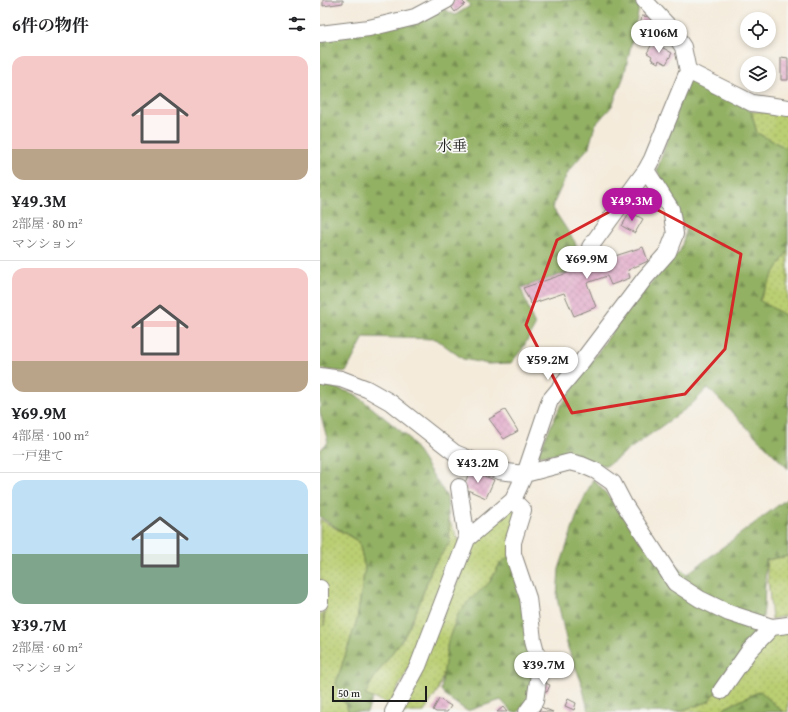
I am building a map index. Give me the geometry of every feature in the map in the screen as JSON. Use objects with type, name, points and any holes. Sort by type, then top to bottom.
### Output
[{"type":"street","points":[[320,34],[369,28],[415,17],[447,0]]},
{"type":"street","points":[[590,248],[646,170],[652,159],[688,71],[683,47],[671,29],[644,0]]},
{"type":"street","points":[[688,71],[752,103],[788,108]]},
{"type":"street","points":[[393,712],[418,666],[467,539],[513,500],[525,474],[550,400],[580,366],[645,278],[668,252],[675,234],[671,209],[646,170]]},
{"type":"street","points":[[320,376],[340,379],[367,389],[390,402],[455,453],[500,472],[525,474],[570,462],[596,471],[613,483],[624,504],[675,583],[700,599],[729,613],[772,627],[788,625]]},
{"type":"street","points":[[459,487],[467,539]]},
{"type":"street","points":[[513,500],[523,510],[513,542],[513,554],[528,598],[533,640],[540,667],[535,701],[527,712]]},
{"type":"street","points":[[320,588],[320,602]]},
{"type":"street","points":[[721,692],[749,651],[772,627]]},
{"type":"highlighted area","points":[[635,198],[741,254],[725,349],[685,394],[572,413],[526,325],[557,240]]},
{"type":"green space","points":[[466,0],[635,0],[640,4],[624,76],[612,106],[595,125],[589,147],[569,170],[552,207],[575,242],[581,268],[521,288],[535,326],[523,348],[511,363],[488,364],[463,359],[436,339],[364,337],[346,372],[320,369],[320,40],[444,9],[455,15],[470,6]]},
{"type":"green space","points":[[688,77],[751,111],[757,133],[788,149],[788,251],[759,300],[788,317],[788,469],[708,388],[691,405],[606,466],[571,454],[537,455],[560,407],[630,306],[680,251],[686,231],[657,170]]},
{"type":"green space","points":[[751,111],[788,114],[788,149],[757,133]]},
{"type":"green space","points":[[788,251],[788,317],[759,301],[774,272]]},
{"type":"green space","points":[[320,383],[355,394],[408,437],[447,497],[450,542],[432,568],[418,607],[405,635],[375,676],[365,695],[373,698],[367,712],[349,712],[336,683],[357,620],[365,568],[359,542],[320,517],[320,450],[328,442],[320,412]]},
{"type":"green space","points":[[593,479],[658,550],[687,574],[788,498],[788,556],[766,560],[764,608],[761,631],[708,702],[676,712],[596,712],[588,710],[581,681],[568,648],[557,598],[559,569],[579,509]]},
{"type":"green space","points":[[513,507],[519,512],[510,556],[498,568],[490,581],[443,674],[438,690],[424,712],[401,712],[473,546]]},
{"type":"green space","points":[[448,518],[461,545],[416,653],[390,704],[364,695],[375,676],[405,635],[418,607],[432,568],[450,542]]},
{"type":"green space","points":[[320,519],[359,542],[365,568],[357,620],[336,683],[349,712],[320,712],[320,614],[323,612],[324,626],[325,608],[320,581]]},
{"type":"green space","points":[[513,554],[540,666],[535,699],[518,712],[512,712],[501,700],[467,711],[448,698],[441,690],[448,641],[458,614],[469,601],[490,582],[500,563]]},
{"type":"green space","points":[[788,556],[788,615],[772,619],[766,560]]},
{"type":"green space","points":[[761,631],[788,632],[788,712],[782,712],[760,691],[725,708],[720,712],[676,712],[708,702],[749,651]]},
{"type":"green space","points":[[760,691],[783,712],[720,712],[725,708]]},
{"type":"building","points":[[323,0],[343,0],[343,3],[323,6]]},
{"type":"building","points":[[456,0],[461,0],[465,4],[455,12],[450,5]]},
{"type":"building","points":[[642,16],[651,17],[649,33],[639,31]]},
{"type":"building","points":[[653,42],[672,53],[666,64],[659,60],[658,63],[651,59],[652,56],[647,53]]},
{"type":"building","points":[[781,57],[788,58],[788,80],[781,80]]},
{"type":"building","points":[[630,212],[643,219],[635,233],[622,226]]},
{"type":"building","points":[[643,247],[648,261],[628,270],[630,278],[611,285],[607,276],[587,283],[596,307],[574,316],[564,293],[531,304],[523,288],[600,262],[601,255],[604,252],[610,252],[615,256]]},
{"type":"building","points":[[505,410],[518,431],[504,439],[489,419]]},
{"type":"building","points":[[470,470],[494,480],[486,498],[463,488]]},
{"type":"building","points":[[541,681],[550,685],[547,692],[538,688]]},
{"type":"building","points":[[439,699],[451,706],[447,712],[436,712],[433,710]]},
{"type":"building","points":[[568,699],[576,703],[574,710],[565,706]]},
{"type":"building","points":[[503,707],[507,712],[497,712]]},
{"type":"building","points":[[541,707],[553,712],[539,712]]},
{"type":"district","name":"水垂","points":[[452,145]]}]
